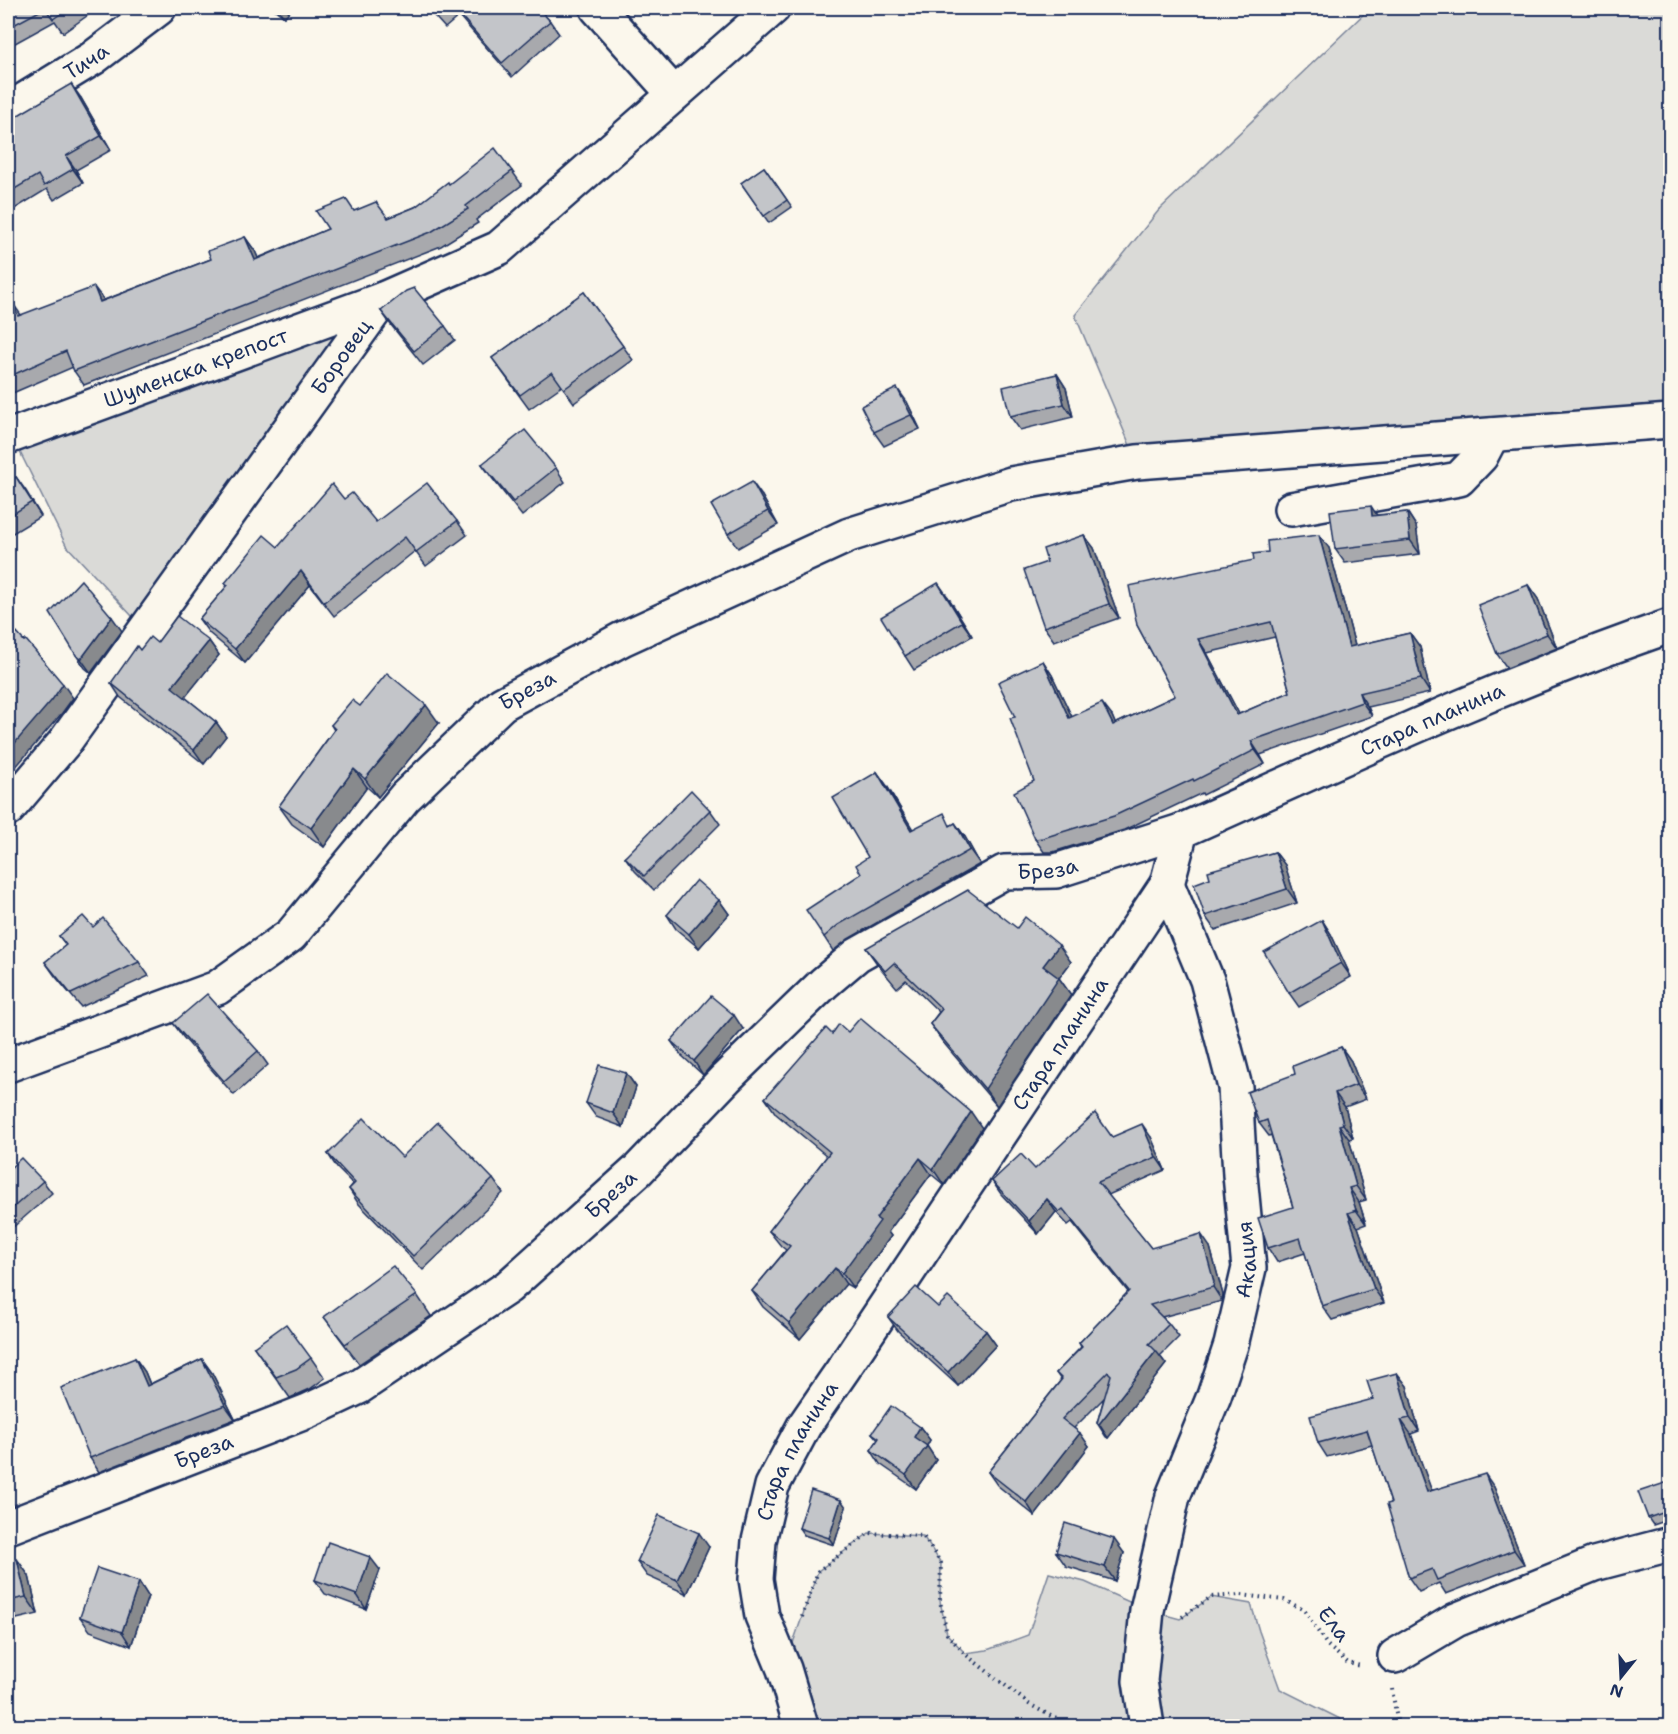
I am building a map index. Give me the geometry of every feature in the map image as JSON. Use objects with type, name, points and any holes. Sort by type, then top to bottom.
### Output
[{"type":"street","name":"Тича","points":[[8,110],[93,58],[159,8]]},
{"type":"street","points":[[597,8],[674,94]]},
{"type":"street","name":"Боровец","points":[[8,809],[64,743],[383,299],[499,248],[773,8]]},
{"type":"street","name":"Шуменска крепост","points":[[9,433],[383,299]]},
{"type":"street","name":"Бреза","points":[[8,1065],[217,988],[291,935],[405,797],[502,704],[622,639],[849,535],[1011,484],[1137,462],[1671,421]]},
{"type":"street","points":[[1291,509],[1459,479],[1481,456],[1492,435]]},
{"type":"street","name":"Стара планина","points":[[801,1726],[784,1669],[762,1617],[756,1579],[759,1540],[772,1486],[804,1426],[858,1349],[1167,884],[1180,831],[1436,717],[1626,641],[1671,626]]},
{"type":"street","name":"Бреза","points":[[8,1527],[308,1411],[359,1387],[508,1287],[637,1171],[726,1077],[824,983],[857,955],[1004,872],[1056,871],[1180,831]]},
{"type":"street","name":"Акация","points":[[1147,1726],[1140,1681],[1149,1603],[1173,1496],[1214,1396],[1231,1345],[1249,1268],[1240,1175],[1235,1087],[1208,980],[1167,884]]},
{"type":"street","points":[[1395,1656],[1456,1620],[1594,1564],[1671,1544]]},
{"type":"path","points":[[784,1669],[818,1571],[869,1533],[923,1536],[941,1563],[940,1601],[947,1634],[965,1654],[1029,1704],[1069,1726]]},
{"type":"path","name":"Ела","points":[[1149,1603],[1180,1619],[1211,1597],[1241,1595],[1284,1600],[1304,1610],[1327,1645],[1348,1663],[1374,1668],[1395,1656]]},
{"type":"path","points":[[1395,1656],[1391,1680],[1398,1726]]},
{"type":"shaded area","points":[[1370,8],[1670,8],[1670,421],[1137,462],[1075,315],[1159,210]]},
{"type":"shaded area","points":[[383,299],[146,631],[66,545],[11,434]]},
{"type":"shaded area","points":[[869,1533],[923,1536],[941,1563],[940,1601],[947,1634],[965,1653],[987,1650],[1028,1635],[1049,1573],[1085,1582],[1147,1610],[1180,1619],[1211,1597],[1251,1604],[1280,1689],[1354,1726],[801,1726],[784,1669],[818,1571]]},
{"type":"building","points":[[8,8],[45,8],[8,28]]},
{"type":"building","points":[[45,8],[69,8],[53,19]]},
{"type":"building","points":[[430,8],[443,8],[436,14]]},
{"type":"building","points":[[454,8],[538,8],[550,21],[502,63]]},
{"type":"building","points":[[71,84],[101,136],[66,156],[73,169],[44,186],[38,175],[8,193],[8,121]]},
{"type":"building","points":[[495,148],[512,171],[466,206],[468,209],[431,232],[74,371],[66,351],[8,377],[8,308],[14,305],[18,316],[94,287],[100,302],[211,259],[208,251],[245,237],[255,260],[328,229],[316,211],[346,199],[354,211],[376,202],[388,218],[415,207]]},
{"type":"building","points":[[764,167],[787,200],[764,216],[741,183]]},
{"type":"building","points":[[414,288],[445,326],[414,351],[381,311],[406,291]]},
{"type":"building","points":[[584,292],[623,346],[564,389],[552,372],[520,395],[492,358]]},
{"type":"building","points":[[1057,374],[1064,404],[1010,416],[1003,387]]},
{"type":"building","points":[[897,388],[911,415],[874,432],[861,406]]},
{"type":"building","points":[[525,430],[556,468],[513,502],[482,464]]},
{"type":"building","points":[[16,477],[32,502],[8,517],[8,482]]},
{"type":"building","points":[[752,482],[768,511],[728,534],[711,505]]},
{"type":"building","points":[[427,483],[457,521],[416,552],[405,537],[324,602],[301,571],[235,649],[199,619],[228,585],[225,583],[264,535],[278,547],[332,484],[344,499],[352,493],[376,522]]},
{"type":"building","points":[[1371,506],[1372,516],[1407,512],[1410,540],[1335,549],[1330,511]]},
{"type":"building","points":[[1084,535],[1109,604],[1044,627],[1024,570],[1047,562],[1043,549]]},
{"type":"building","points":[[1319,535],[1349,647],[1410,633],[1421,679],[1359,693],[1362,702],[1251,741],[1255,750],[1194,781],[1193,779],[1114,816],[1035,839],[1014,792],[1034,781],[1010,718],[1015,717],[998,682],[1043,661],[1069,718],[1102,703],[1113,725],[1175,696],[1137,625],[1129,586],[1254,560],[1253,554],[1268,552],[1267,541]],"holes":[[[1271,622],[1290,692],[1237,715],[1198,639]]]},
{"type":"building","points":[[81,580],[112,617],[81,659],[76,655],[50,613]]},
{"type":"building","points":[[938,583],[962,622],[905,656],[881,617]]},
{"type":"building","points":[[1528,585],[1547,634],[1497,654],[1478,605]]},
{"type":"building","points":[[177,616],[209,641],[172,687],[216,722],[194,750],[111,683],[137,646],[140,650],[150,637],[157,643]]},
{"type":"building","points":[[8,623],[24,641],[26,640],[63,684],[8,751]]},
{"type":"building","points":[[387,673],[426,705],[365,779],[354,769],[311,828],[279,806],[335,729],[331,725],[352,700],[360,706]]},
{"type":"building","points":[[877,772],[911,830],[944,813],[950,826],[955,823],[970,850],[838,925],[824,937],[806,910],[861,874],[856,865],[868,857],[833,798]]},
{"type":"building","points":[[691,790],[710,810],[644,876],[625,857]]},
{"type":"building","points":[[1275,852],[1287,889],[1205,916],[1194,884],[1210,878],[1208,871]]},
{"type":"building","points":[[696,880],[719,900],[689,934],[667,915]]},
{"type":"building","points":[[968,890],[1017,928],[1025,917],[1059,945],[1043,966],[1059,978],[985,1089],[930,1024],[942,1009],[894,963],[885,971],[866,948]]},
{"type":"building","points":[[83,916],[93,927],[103,918],[139,962],[71,994],[45,962],[66,945],[59,936]]},
{"type":"building","points":[[1322,920],[1341,963],[1289,993],[1264,952]]},
{"type":"building","points":[[207,994],[258,1051],[224,1081],[173,1023]]},
{"type":"building","points":[[711,996],[734,1015],[694,1061],[671,1041]]},
{"type":"building","points":[[860,1018],[971,1112],[933,1169],[920,1158],[876,1218],[880,1221],[842,1273],[835,1268],[789,1323],[752,1291],[790,1246],[769,1231],[830,1152],[765,1098],[826,1028],[832,1034],[839,1024],[848,1032]]},
{"type":"building","points":[[1341,1047],[1356,1085],[1335,1093],[1343,1124],[1339,1125],[1356,1186],[1349,1188],[1356,1210],[1348,1213],[1374,1289],[1322,1306],[1300,1238],[1268,1248],[1258,1218],[1293,1207],[1267,1120],[1259,1123],[1247,1092],[1295,1074],[1293,1066]]},
{"type":"building","points":[[599,1065],[626,1073],[613,1113],[586,1103]]},
{"type":"building","points":[[1095,1113],[1112,1137],[1142,1124],[1156,1157],[1098,1182],[1151,1248],[1201,1234],[1214,1282],[1213,1287],[1150,1305],[1169,1324],[1149,1344],[1156,1351],[1099,1424],[1097,1423],[1111,1375],[1108,1372],[1062,1419],[1080,1433],[1026,1502],[988,1472],[1062,1379],[1056,1373],[1082,1347],[1079,1343],[1129,1291],[1063,1209],[1059,1212],[1047,1199],[1029,1221],[992,1181],[1021,1154],[1035,1169]]},
{"type":"building","points":[[364,1118],[402,1157],[438,1122],[493,1179],[413,1256],[349,1189],[355,1183],[328,1154]]},
{"type":"building","points":[[21,1158],[43,1181],[8,1212],[8,1170]]},
{"type":"building","points":[[393,1266],[417,1295],[345,1344],[324,1317]]},
{"type":"building","points":[[916,1287],[938,1307],[948,1297],[986,1331],[948,1372],[888,1317]]},
{"type":"building","points":[[286,1324],[311,1358],[296,1369],[276,1377],[254,1347]]},
{"type":"building","points":[[135,1358],[147,1386],[202,1359],[225,1405],[90,1458],[61,1388]]},
{"type":"building","points":[[1397,1373],[1410,1418],[1401,1420],[1427,1492],[1485,1474],[1514,1550],[1437,1580],[1432,1569],[1409,1578],[1387,1504],[1391,1503],[1367,1430],[1318,1443],[1310,1416],[1373,1399],[1367,1381]]},
{"type":"building","points":[[891,1406],[920,1427],[914,1437],[927,1446],[906,1475],[871,1450],[879,1438],[872,1433]]},
{"type":"building","points":[[1671,1481],[1671,1510],[1648,1518],[1638,1492]]},
{"type":"building","points":[[811,1490],[841,1500],[829,1538],[799,1528]]},
{"type":"building","points":[[659,1515],[699,1533],[677,1580],[637,1562]]},
{"type":"building","points":[[1065,1523],[1114,1539],[1105,1567],[1056,1552]]},
{"type":"building","points":[[328,1542],[370,1557],[357,1595],[315,1580]]},
{"type":"building","points":[[17,1559],[26,1597],[8,1601],[8,1561]]},
{"type":"building","points":[[97,1568],[139,1582],[122,1632],[80,1617]]}]
